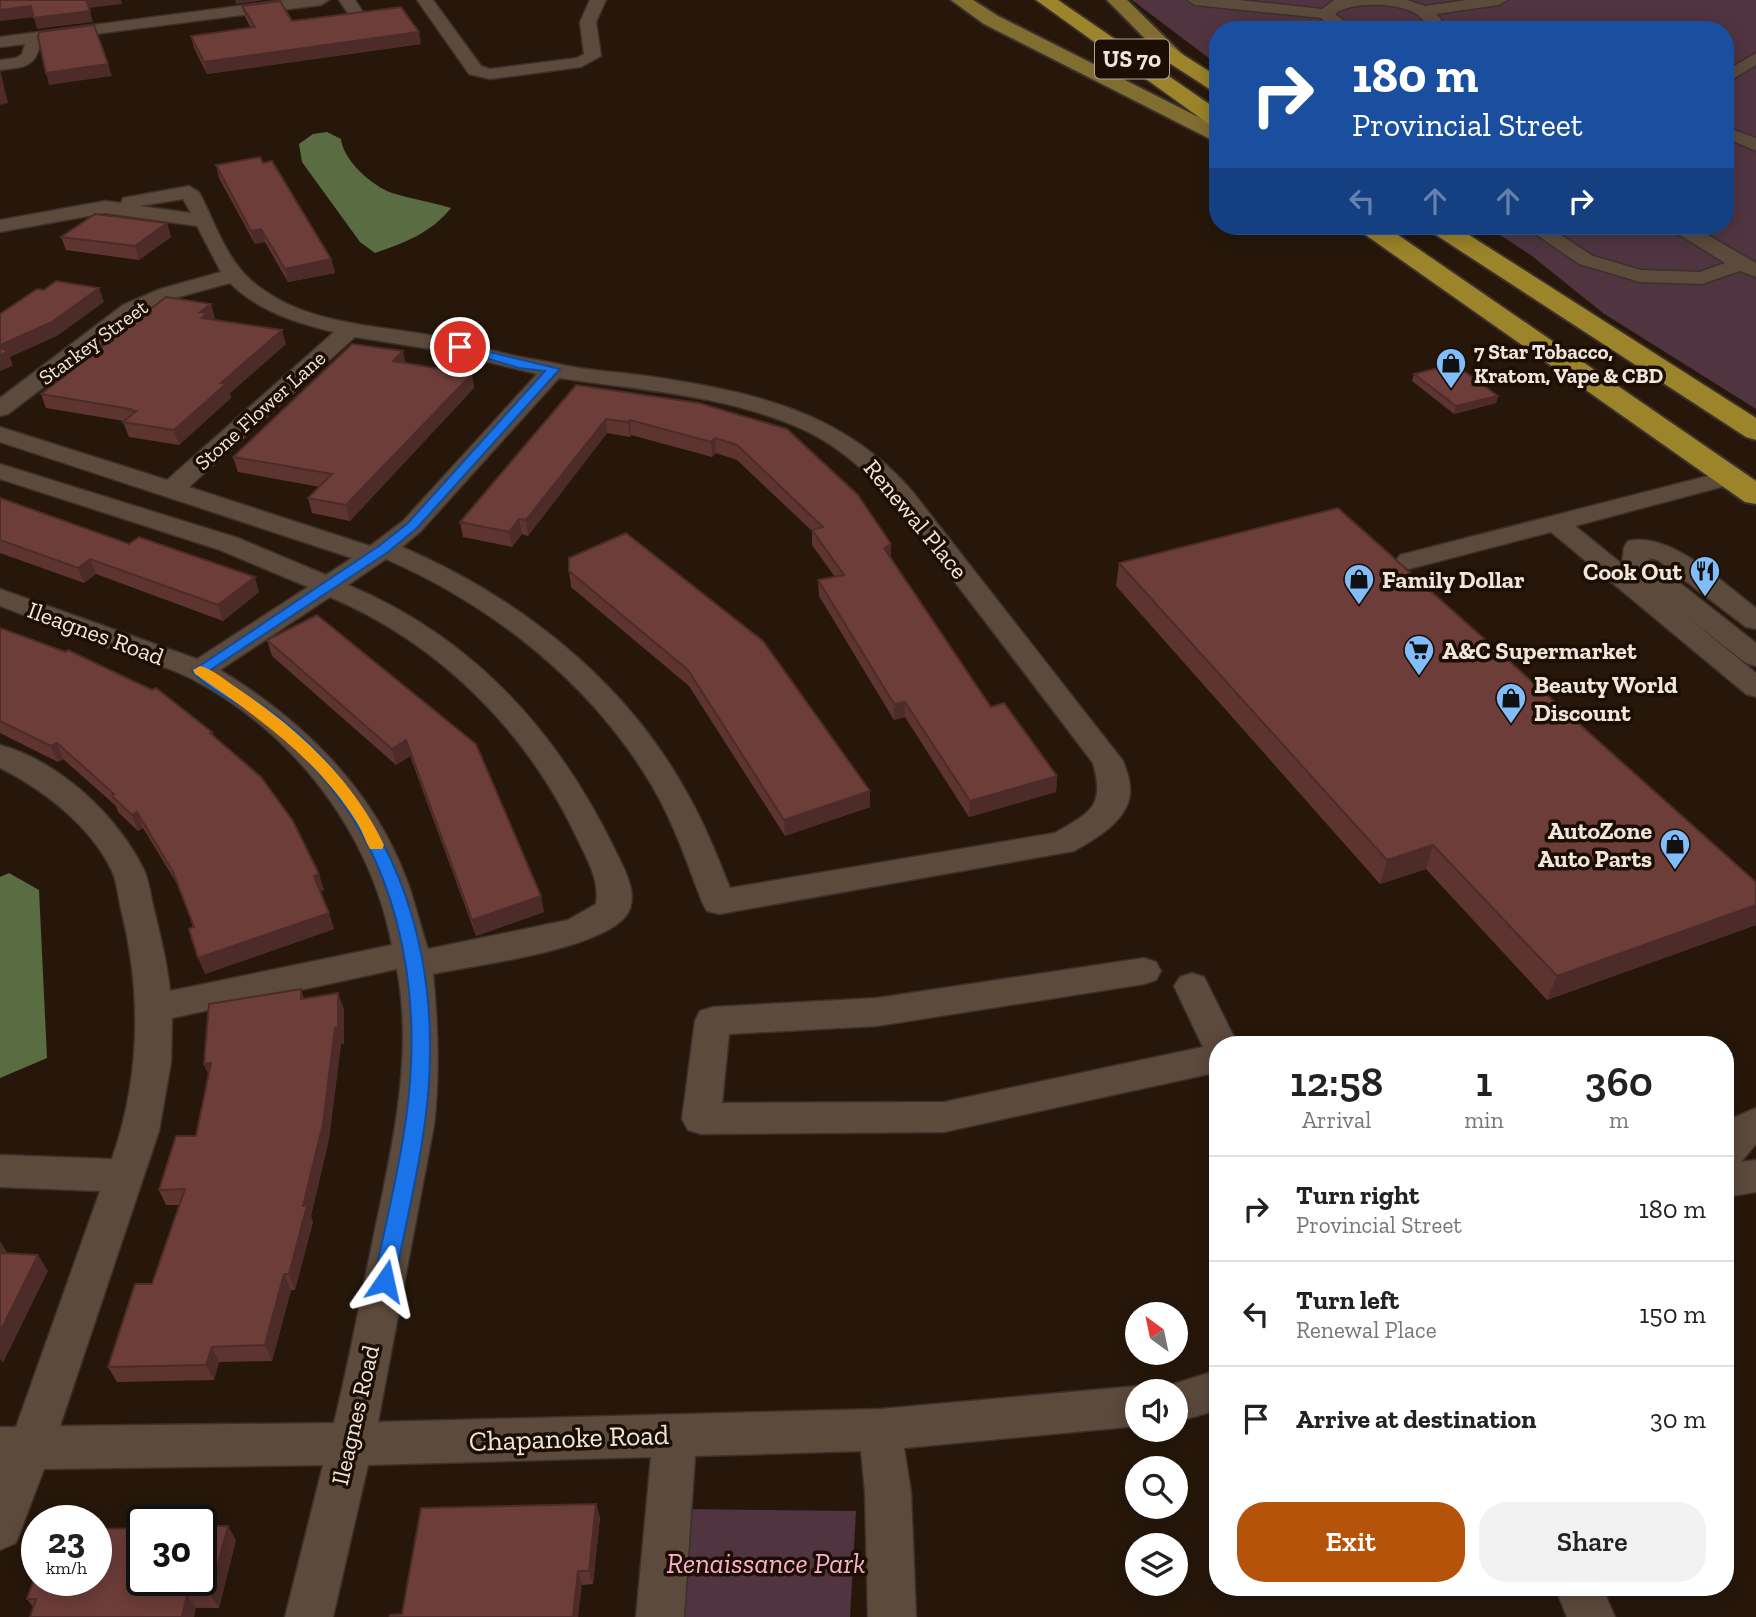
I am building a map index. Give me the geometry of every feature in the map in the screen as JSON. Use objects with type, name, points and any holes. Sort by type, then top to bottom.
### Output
[{"type":"highway","name":"US 70","points":[[1045,0],[1209,114]]},
{"type":"highway","name":"US 70","points":[[1107,4],[1177,60],[1209,80]]},
{"type":"highway","points":[[1382,235],[1756,495]]},
{"type":"highway","points":[[1454,235],[1756,431]]},
{"type":"main road","points":[[960,0],[991,20],[1209,131]]},
{"type":"street","points":[[0,42],[176,12],[261,8],[321,0]]},
{"type":"street","points":[[347,0],[357,15]]},
{"type":"street","points":[[425,0],[475,70],[490,74],[581,62],[593,56],[588,22],[598,0]]},
{"type":"street","points":[[1195,0],[1326,13],[1337,4],[1364,0]]},
{"type":"street","points":[[1371,0],[1401,3],[1423,10],[1433,21]]},
{"type":"street","points":[[1423,10],[1499,0]]},
{"type":"street","points":[[261,8],[269,21],[265,25]]},
{"type":"street","points":[[1326,13],[1331,21]]},
{"type":"street","points":[[0,65],[21,62],[30,56],[34,38]]},
{"type":"street","points":[[1734,73],[1756,58]]},
{"type":"street","points":[[1734,135],[1756,145]]},
{"type":"street","name":"Renewal Place","points":[[0,226],[105,207],[205,222],[220,257],[233,276],[270,303],[307,319],[350,330],[460,347],[519,364],[756,404],[796,417],[850,446],[878,466],[1108,761],[1115,790],[1104,813],[1087,829],[1063,843],[719,902],[667,784],[610,707],[564,661],[474,594],[419,563],[378,553]]},
{"type":"street","points":[[1548,235],[1587,260],[1640,276],[1702,278],[1748,268]]},
{"type":"street","points":[[1694,235],[1748,268]]},
{"type":"street","name":"Starkey Street","points":[[0,409],[131,310],[152,298],[233,276]]},
{"type":"street","name":"Stone Flower Lane","points":[[171,490],[350,330]]},
{"type":"street","points":[[199,671],[378,553],[412,526],[554,369]]},
{"type":"street","points":[[0,434],[378,553]]},
{"type":"street","points":[[0,471],[229,544],[328,586],[410,627],[442,649],[483,685],[521,724],[575,800],[610,874],[615,891],[612,910],[577,932],[414,959],[153,1008]]},
{"type":"street","points":[[1409,561],[1731,477]]},
{"type":"street","points":[[1555,522],[1756,688]]},
{"type":"street","points":[[1756,621],[1667,554],[1637,547],[1634,562],[1756,657]]},
{"type":"street","name":"Ileagnes Road","points":[[0,597],[199,671],[265,714],[330,775],[366,823],[404,916],[414,959],[420,1021],[416,1109],[364,1385],[309,1617]]},
{"type":"street","points":[[0,755],[30,769],[63,791],[96,822],[127,869],[142,922],[153,981],[153,1056],[145,1113],[125,1177],[15,1449],[0,1527]]},
{"type":"street","points":[[1144,971],[877,1012],[713,1021],[701,1119],[944,1117],[1209,1060]]},
{"type":"street","points":[[1192,986],[1216,1036]]},
{"type":"street","points":[[1734,1143],[1746,1129],[1756,1123]]},
{"type":"street","points":[[0,1171],[125,1177]]},
{"type":"street","points":[[1734,1180],[1756,1176]]},
{"type":"street","points":[[1188,1399],[1209,1393]]},
{"type":"street","name":"Chapanoke Road","points":[[15,1449],[348,1444],[880,1430],[1125,1407]]},
{"type":"street","points":[[880,1430],[888,1492],[892,1617]]},
{"type":"street","points":[[660,1617],[675,1435]]},
{"type":"street","points":[[1582,1596],[1591,1617]]},
{"type":"green space","points":[[1132,0],[1756,0],[1756,409],[1603,313],[1532,256],[1500,235],[1734,235],[1734,21],[1209,21],[1209,58]]},
{"type":"green space","name":"Renaissance Park","points":[[683,1509],[856,1511],[850,1617],[676,1617]]},
{"type":"shaded area","points":[[327,132],[341,139],[353,163],[384,190],[451,208],[426,231],[375,253],[360,242],[302,162],[299,144],[313,134]]},
{"type":"shaded area","points":[[9,873],[39,890],[47,1058],[0,1078],[0,877]]},
{"type":"building","points":[[0,0],[86,0],[90,11],[34,18],[31,6],[0,10]]},
{"type":"building","points":[[280,1],[292,21],[401,7],[419,32],[204,62],[191,36],[255,27],[242,6]]},
{"type":"building","points":[[94,25],[108,64],[46,73],[39,32]]},
{"type":"building","points":[[260,157],[263,163],[272,161],[331,259],[285,269],[261,229],[251,231],[216,165]]},
{"type":"building","points":[[95,214],[167,223],[135,246],[61,237]]},
{"type":"building","points":[[56,281],[99,288],[52,322],[0,345],[0,314],[37,289],[44,290]]},
{"type":"building","points":[[166,297],[211,304],[200,312],[207,313],[202,318],[282,330],[221,383],[227,383],[174,430],[123,422],[136,411],[128,410],[130,409],[41,394]]},
{"type":"building","points":[[352,344],[403,351],[393,361],[472,374],[346,505],[308,498],[332,474],[233,457]]},
{"type":"building","points":[[0,347],[8,352],[0,355]]},
{"type":"building","name":"7 Star Tobacco, Kratom, Vape & CBD","points":[[1454,364],[1498,396],[1456,406],[1414,374]]},
{"type":"building","points":[[576,385],[699,403],[787,429],[858,495],[891,544],[884,548],[991,707],[1004,703],[1057,776],[970,801],[905,702],[894,704],[818,580],[844,575],[812,530],[823,527],[737,445],[715,438],[711,442],[630,420],[606,419],[526,520],[519,519],[509,532],[460,522]]},
{"type":"building","points":[[0,498],[129,544],[139,537],[255,577],[218,605],[90,559],[78,568],[0,540]]},
{"type":"building","points":[[1338,508],[1756,882],[1756,905],[1557,976],[1433,845],[1387,860],[1119,563]]},
{"type":"building","points":[[626,533],[763,641],[870,791],[784,820],[688,670],[569,571],[569,558]]},
{"type":"building","points":[[317,615],[476,744],[541,896],[472,920],[406,740],[392,749],[267,640]]},
{"type":"building","points":[[0,628],[66,652],[68,650],[152,690],[156,688],[212,732],[210,733],[261,777],[293,821],[319,874],[314,876],[329,913],[198,958],[189,929],[194,927],[173,872],[137,812],[132,815],[112,796],[114,794],[57,743],[51,746],[0,721]]},
{"type":"building","points":[[301,989],[301,999],[338,993],[338,1028],[335,1028],[323,1124],[303,1206],[307,1206],[289,1274],[284,1274],[265,1345],[212,1347],[206,1365],[108,1367],[135,1284],[152,1284],[185,1189],[159,1190],[176,1136],[196,1136],[211,1063],[204,1064],[209,1004]]},
{"type":"building","points":[[0,1253],[38,1255],[0,1332]]},
{"type":"building","points":[[596,1504],[589,1571],[578,1571],[573,1617],[390,1617],[402,1614],[421,1508]]},
{"type":"building","points":[[217,1526],[228,1526],[217,1568]]},
{"type":"building","points":[[126,1528],[126,1596],[187,1596],[182,1617],[30,1617],[36,1599],[27,1599],[28,1596],[112,1596],[112,1529]]},
{"type":"slow traffic","points":[[200,670],[265,714],[298,743],[330,775],[366,823],[376,845]]},
{"type":"place","name":"7 Star Tobacco, Kratom, Vape & CBD","points":[[1451,390]]},
{"type":"place","name":"Cook Out","points":[[1705,598]]},
{"type":"place","name":"Family Dollar","points":[[1359,606]]},
{"type":"place","name":"A&C Supermarket","points":[[1419,677]]},
{"type":"place","name":"Beauty World Discount","points":[[1511,725]]},
{"type":"place","name":"AutoZone Auto Parts","points":[[1675,871]]},
{"type":"route","points":[[385,1281],[410,1150],[419,1082],[420,1021],[416,965],[408,926],[389,873],[366,823],[330,775],[265,714],[199,671],[384,549],[412,526],[554,369],[519,364],[460,347]]}]
